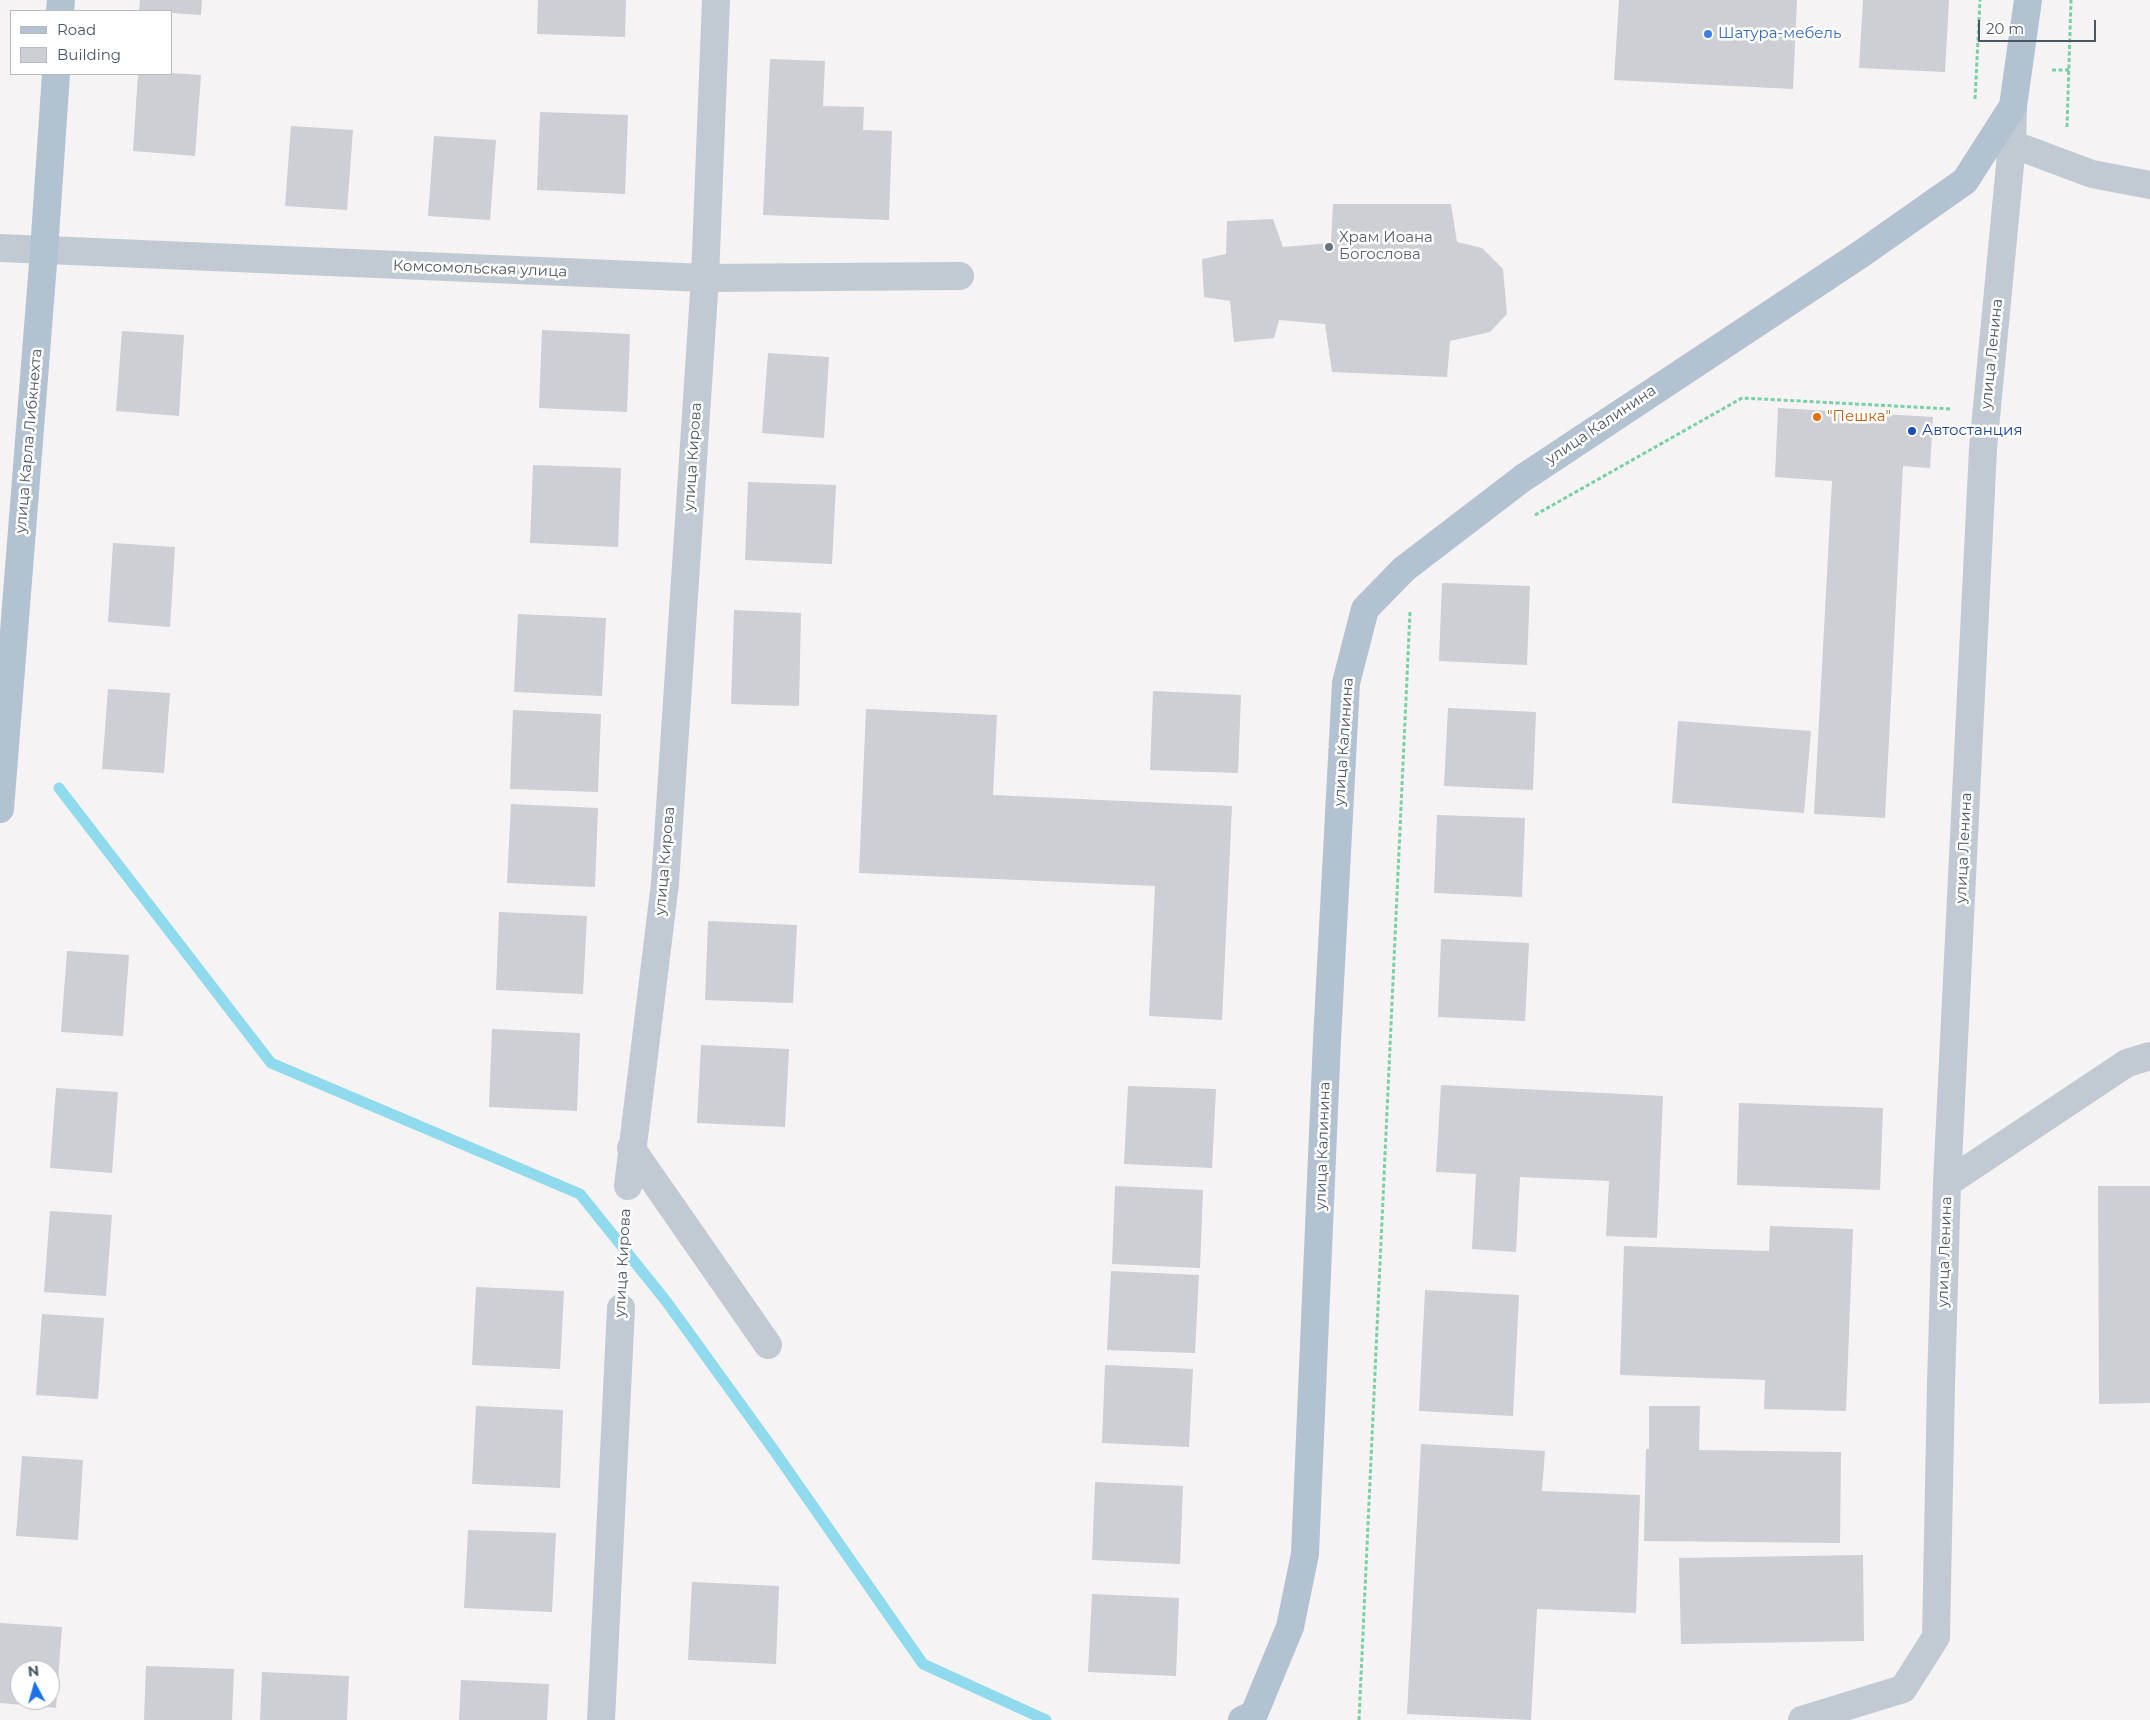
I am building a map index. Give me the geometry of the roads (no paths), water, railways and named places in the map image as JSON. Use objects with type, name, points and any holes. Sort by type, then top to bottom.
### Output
[{"type":"main road","name":"улица Ленина","points":[[2013,106],[2028,0]]},
{"type":"main road","name":"улица Карла Либкнехта","points":[[0,809],[56,75]]},
{"type":"main road","name":"улица Калинина","points":[[1252,1718],[1290,1627],[1305,1554],[1327,1040],[1346,683],[1365,609],[1404,569],[1523,478],[1861,254],[1965,180],[2013,106]]},
{"type":"street","name":"улица Кирова","points":[[628,1186],[631,1148],[665,883],[705,278],[716,0]]},
{"type":"street","name":"улица Ленина","points":[[1802,1720],[1903,1689],[1936,1637],[1940,1384],[1947,1183],[1983,449],[2012,144],[2013,106]]},
{"type":"street","points":[[2012,144],[2092,174],[2150,185]]},
{"type":"street","name":"Комсомольская улица","points":[[0,248],[705,278],[960,276]]},
{"type":"street","points":[[1947,1183],[2127,1063],[2150,1056]]},
{"type":"street","points":[[631,1148],[768,1345]]},
{"type":"street","name":"улица Кирова","points":[[601,1720],[621,1308]]},
{"type":"waterway","points":[[59,788],[271,1063],[580,1194],[666,1301],[773,1449],[923,1664],[1046,1720]]},
{"type":"place","name":"Шатура-мебель","points":[[1708,34]]},
{"type":"place","name":"Храм Иоана Богослова","points":[[1329,247]]},
{"type":"place","name":"\"Пешка\"","points":[[1817,417]]},
{"type":"place","name":"Автостанция","points":[[1912,431]]}]
